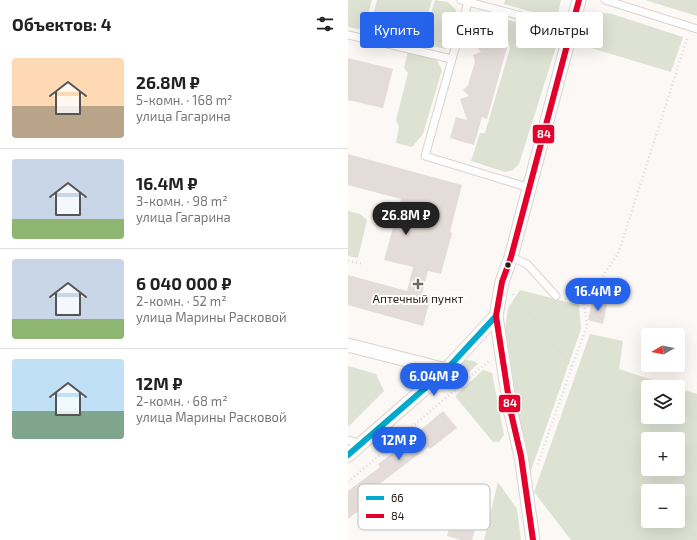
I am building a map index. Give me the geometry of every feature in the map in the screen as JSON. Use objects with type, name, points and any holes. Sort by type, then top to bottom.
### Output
[{"type":"street","points":[[576,12],[579,0]]},
{"type":"street","points":[[533,540],[521,456],[511,413],[496,316],[502,282],[512,257],[566,48]]},
{"type":"street","points":[[348,454],[446,370],[496,316]]},
{"type":"street","points":[[348,345],[446,370]]},
{"type":"lane","points":[[605,0],[694,28]]},
{"type":"lane","points":[[516,15],[464,1],[452,58],[425,156],[530,188]]},
{"type":"lane","points":[[348,35],[452,58]]},
{"type":"lane","points":[[512,257],[527,264],[556,296]]},
{"type":"lane","points":[[348,440],[361,444]]},
{"type":"path","points":[[534,472],[587,326],[584,303],[618,254],[694,28]]},
{"type":"path","points":[[348,260],[363,264]]},
{"type":"path","points":[[502,282],[572,367]]},
{"type":"path","points":[[348,482],[502,350],[556,296],[584,303]]},
{"type":"path","points":[[510,540],[518,517]]},
{"type":"green space","points":[[348,0],[372,0],[369,12],[360,12],[360,29],[348,27]]},
{"type":"green space","points":[[377,0],[432,0],[428,12],[374,12]]},
{"type":"green space","points":[[435,0],[448,2],[456,10],[455,12],[442,12],[442,48],[446,49],[434,46],[434,12],[431,12]]},
{"type":"green space","points":[[505,0],[561,0],[558,12],[532,12],[504,4]]},
{"type":"green space","points":[[645,0],[697,0],[697,16]]},
{"type":"green space","points":[[603,13],[612,14],[683,37],[671,72],[591,48],[603,48]]},
{"type":"green space","points":[[508,20],[516,22],[516,48],[556,48],[519,164],[513,170],[505,172],[471,161],[480,133],[485,133],[510,48],[508,40]]},
{"type":"green space","points":[[408,51],[437,60],[442,70],[423,134],[412,147],[396,143],[399,127],[396,120],[408,73],[404,68]]},
{"type":"green space","points":[[348,211],[360,214],[367,220],[358,258],[348,256]]},
{"type":"green space","points":[[520,290],[579,305],[581,329],[529,476],[505,328],[508,308]]},
{"type":"green space","points":[[590,334],[623,341],[619,369],[653,380],[641,380],[641,424],[685,424],[685,390],[697,394],[697,540],[571,540],[534,492]]},
{"type":"green space","points":[[466,360],[474,361],[478,364],[450,389],[441,379],[457,363]]},
{"type":"green space","points":[[348,366],[376,374],[384,391],[348,427]]},
{"type":"green space","points":[[483,370],[492,373],[504,435],[499,442],[493,442],[455,396]]},
{"type":"green space","points":[[498,482],[517,509],[521,540],[484,540],[486,530],[490,530],[490,515]]},
{"type":"building","points":[[478,48],[507,48],[487,119],[482,117],[474,145],[450,138],[456,117],[467,120],[460,99],[469,96],[463,90],[468,85],[475,62],[473,55],[481,52]]},
{"type":"building","points":[[348,58],[393,69],[383,108],[348,100]]},
{"type":"building","points":[[348,154],[462,185],[450,232],[452,233],[441,274],[428,271],[422,294],[431,297],[423,326],[348,305],[348,275],[407,291],[413,267],[384,260],[401,199],[348,185]]},
{"type":"building","points":[[592,301],[607,305],[603,324],[588,320]]},
{"type":"building","points":[[443,411],[457,428],[430,449],[428,447],[380,484],[358,484],[358,511],[348,519],[348,491],[380,467],[378,464],[418,434],[417,433]]},
{"type":"building","points":[[449,530],[475,530],[472,540],[461,540],[447,536]]},
{"type":"transit line","name":"84","points":[[533,540],[521,456],[511,413],[496,316],[502,282],[511,257],[579,0]]},
{"type":"transit line","name":"66","points":[[348,455],[446,370],[496,316]]},
{"type":"place","name":"Аптечный пункт","points":[[418,284]]}]
